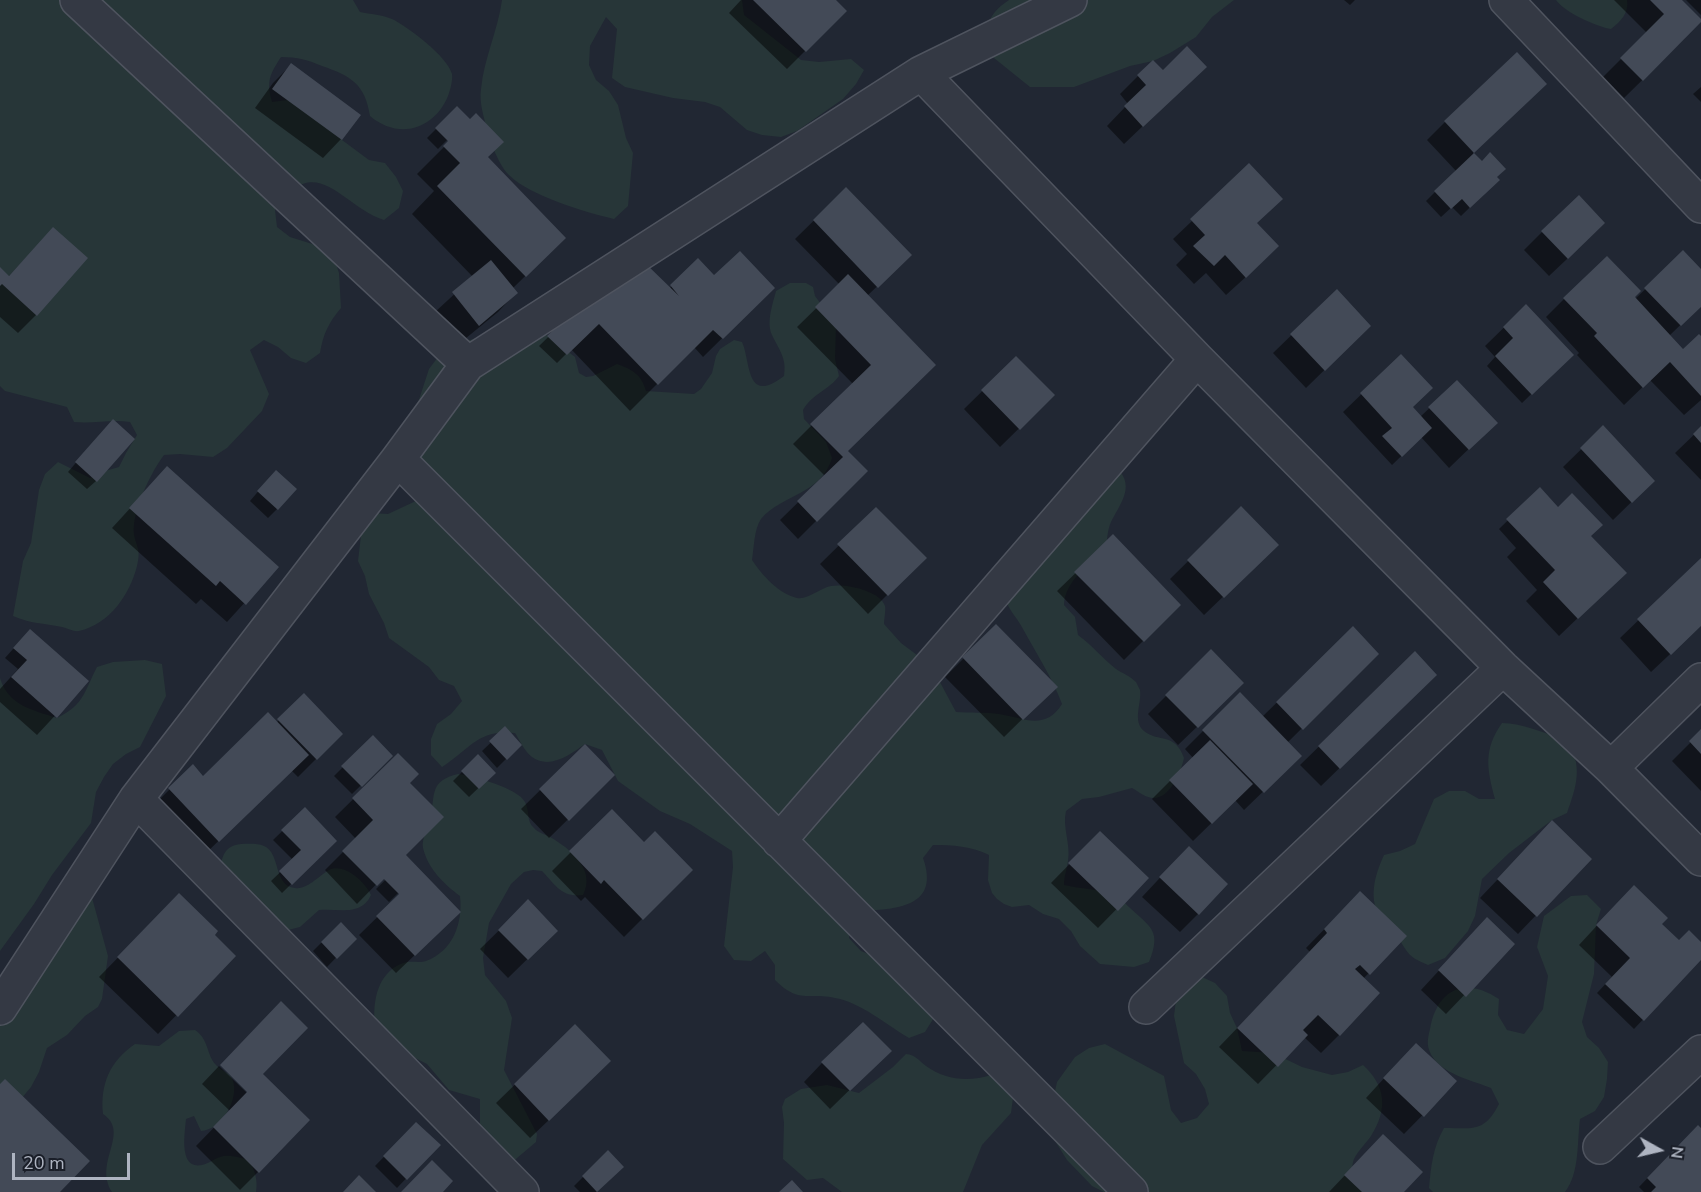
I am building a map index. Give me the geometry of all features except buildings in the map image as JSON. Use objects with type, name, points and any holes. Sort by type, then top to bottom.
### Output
[{"type":"street","points":[[77,0],[468,364]]},
{"type":"street","points":[[0,1008],[136,799],[398,459],[468,364],[921,73],[1070,0]]},
{"type":"street","points":[[1506,0],[1701,206]]},
{"type":"street","points":[[921,73],[1197,359],[1503,668],[1611,768],[1701,859]]},
{"type":"street","points":[[779,841],[1197,359]]},
{"type":"street","points":[[398,459],[1131,1192]]},
{"type":"street","points":[[1146,1007],[1503,668]]},
{"type":"street","points":[[1611,768],[1701,680]]},
{"type":"street","points":[[136,799],[522,1192]]},
{"type":"street","points":[[1600,1147],[1701,1052]]},
{"type":"shaded area","points":[[0,0],[353,0],[360,12],[392,19],[417,35],[443,59],[452,74],[448,96],[434,117],[414,128],[392,128],[370,116],[364,96],[349,78],[307,61],[281,57],[270,78],[269,88],[272,102],[288,100],[333,126],[342,140],[369,160],[385,163],[403,191],[399,208],[384,220],[368,213],[328,186],[316,182],[303,184],[290,192],[275,210],[277,227],[290,237],[322,247],[334,258],[339,273],[341,308],[327,329],[320,353],[306,363],[291,358],[278,347],[264,340],[250,350],[269,394],[262,411],[227,448],[213,457],[164,455],[148,482],[136,516],[134,535],[139,556],[134,577],[124,597],[109,615],[100,622],[79,631],[31,622],[13,616],[23,561],[31,543],[39,490],[45,474],[58,462],[90,478],[119,467],[137,435],[130,422],[74,422],[67,407],[5,391],[0,386]]},
{"type":"shaded area","points":[[502,0],[742,0],[744,15],[801,60],[819,62],[851,59],[864,70],[843,99],[797,131],[781,137],[762,135],[747,130],[720,107],[705,102],[673,98],[625,87],[612,78],[617,29],[606,17],[590,46],[589,65],[596,80],[609,91],[618,105],[626,138],[633,153],[628,206],[614,219],[574,208],[530,190],[509,175],[499,160],[487,130],[481,94],[485,66]]},
{"type":"shaded area","points":[[1009,0],[1234,0],[1212,17],[1196,37],[1153,61],[1130,66],[1074,87],[1030,87],[989,54],[987,37],[991,17]]},
{"type":"shaded area","points":[[1556,0],[1627,0],[1627,9],[1624,16],[1611,29],[1581,18]]},
{"type":"shaded area","points":[[790,283],[806,283],[813,287],[815,296],[836,324],[835,359],[839,376],[831,385],[811,399],[803,410],[804,419],[826,442],[832,458],[827,470],[819,480],[779,504],[761,519],[756,533],[752,560],[771,583],[790,596],[801,598],[837,585],[862,589],[877,596],[885,606],[884,624],[901,643],[934,671],[956,712],[994,713],[1034,721],[1048,718],[1062,704],[1049,675],[1010,609],[1005,596],[1118,469],[1123,476],[1126,489],[1110,525],[1106,551],[1073,581],[1065,596],[1064,605],[1075,617],[1078,635],[1116,669],[1136,682],[1140,690],[1138,717],[1140,727],[1150,735],[1176,744],[1184,758],[1174,783],[1160,797],[1148,797],[1132,788],[1082,799],[1066,811],[1065,823],[1069,855],[1064,885],[1103,891],[1121,899],[1152,930],[1154,943],[1149,962],[1134,967],[1100,964],[1080,946],[1071,931],[1059,919],[1043,914],[1029,905],[1012,907],[997,899],[992,893],[988,880],[989,855],[969,848],[933,845],[923,858],[927,874],[926,886],[921,895],[913,902],[902,906],[863,911],[851,923],[849,938],[861,951],[878,958],[935,1016],[925,1032],[909,1038],[855,1004],[825,996],[804,996],[791,992],[775,980],[775,965],[765,951],[751,961],[734,960],[724,946],[733,867],[732,851],[690,824],[660,811],[618,781],[602,750],[585,744],[560,759],[539,761],[529,755],[515,733],[502,733],[483,737],[442,767],[431,755],[431,739],[437,724],[451,714],[462,701],[454,686],[439,680],[429,667],[389,638],[369,594],[365,576],[358,561],[362,527],[372,513],[388,514],[418,500],[418,476],[411,424],[429,369],[450,341],[470,340],[487,334],[540,330],[575,357],[579,373],[586,377],[617,364],[636,373],[642,380],[646,391],[694,394],[701,389],[712,373],[720,349],[734,340],[742,342],[752,377],[762,386],[771,384],[784,376],[783,359],[770,330],[770,319],[776,291]]},
{"type":"shaded area","points":[[145,660],[162,664],[166,696],[140,747],[113,764],[104,777],[96,792],[91,823],[0,951],[0,678],[9,695],[22,705],[57,718],[78,703],[97,667],[113,662]]},
{"type":"shaded area","points":[[1502,723],[1526,727],[1567,740],[1577,767],[1576,784],[1567,813],[1552,820],[1509,853],[1482,879],[1475,916],[1468,931],[1445,958],[1428,965],[1408,953],[1377,912],[1374,887],[1378,870],[1384,855],[1415,844],[1434,799],[1449,791],[1465,791],[1479,799],[1495,799],[1488,760],[1492,742]]},
{"type":"shaded area","points":[[458,774],[505,788],[521,797],[525,802],[532,825],[537,831],[558,842],[573,854],[584,869],[586,877],[583,895],[575,895],[559,889],[542,871],[524,872],[511,884],[489,923],[483,958],[485,975],[506,1001],[512,1018],[504,1070],[537,1134],[536,1142],[510,1164],[480,1141],[480,1099],[449,1090],[427,1064],[411,1056],[375,1026],[376,997],[389,971],[407,962],[424,962],[435,956],[449,943],[458,926],[460,896],[433,869],[425,856],[423,844],[438,784]]},
{"type":"shaded area","points":[[241,844],[258,844],[269,850],[283,882],[288,886],[305,887],[327,871],[337,868],[355,876],[365,885],[371,895],[367,902],[355,909],[319,910],[300,927],[284,931],[220,876],[222,859],[226,851]]},
{"type":"shaded area","points":[[91,894],[108,956],[102,999],[98,1007],[85,1016],[67,1035],[47,1048],[31,1087],[21,1099],[0,1115],[0,992]]},
{"type":"shaded area","points":[[1587,895],[1601,909],[1596,925],[1594,974],[1582,1022],[1587,1037],[1599,1048],[1608,1062],[1607,1079],[1604,1097],[1595,1111],[1580,1119],[1576,1166],[1570,1184],[1565,1192],[1433,1192],[1429,1188],[1432,1164],[1437,1142],[1444,1128],[1477,1127],[1488,1120],[1499,1104],[1491,1088],[1453,1073],[1439,1065],[1431,1055],[1428,1048],[1428,1037],[1439,1004],[1454,990],[1475,988],[1487,992],[1499,999],[1498,1015],[1507,1030],[1524,1034],[1543,1009],[1548,976],[1537,947],[1544,916],[1571,896]]},
{"type":"shaded area","points":[[1200,976],[1215,983],[1227,996],[1242,1051],[1273,1053],[1302,1067],[1332,1075],[1348,1072],[1363,1065],[1371,1073],[1380,1090],[1382,1107],[1371,1136],[1354,1159],[1351,1177],[1367,1192],[1104,1192],[1092,1186],[1067,1160],[1050,1133],[1050,1114],[1057,1082],[1075,1057],[1089,1048],[1105,1044],[1164,1076],[1171,1110],[1181,1123],[1197,1118],[1209,1104],[1205,1089],[1196,1074],[1184,1063],[1174,1016],[1176,1000]]},
{"type":"shaded area","points":[[195,1030],[203,1038],[216,1065],[232,1078],[234,1089],[227,1113],[215,1125],[201,1131],[194,1116],[186,1119],[184,1141],[186,1156],[194,1165],[202,1165],[224,1156],[248,1160],[257,1183],[256,1192],[112,1192],[107,1181],[107,1170],[114,1130],[111,1122],[103,1114],[102,1103],[105,1083],[113,1066],[135,1044],[159,1046],[179,1031]]},
{"type":"shaded area","points":[[906,1054],[915,1057],[933,1071],[949,1077],[974,1079],[991,1075],[1009,1090],[1013,1098],[1011,1113],[982,1145],[963,1192],[842,1192],[823,1178],[807,1180],[783,1159],[782,1107],[785,1099],[801,1089],[827,1085],[859,1093]]}]
